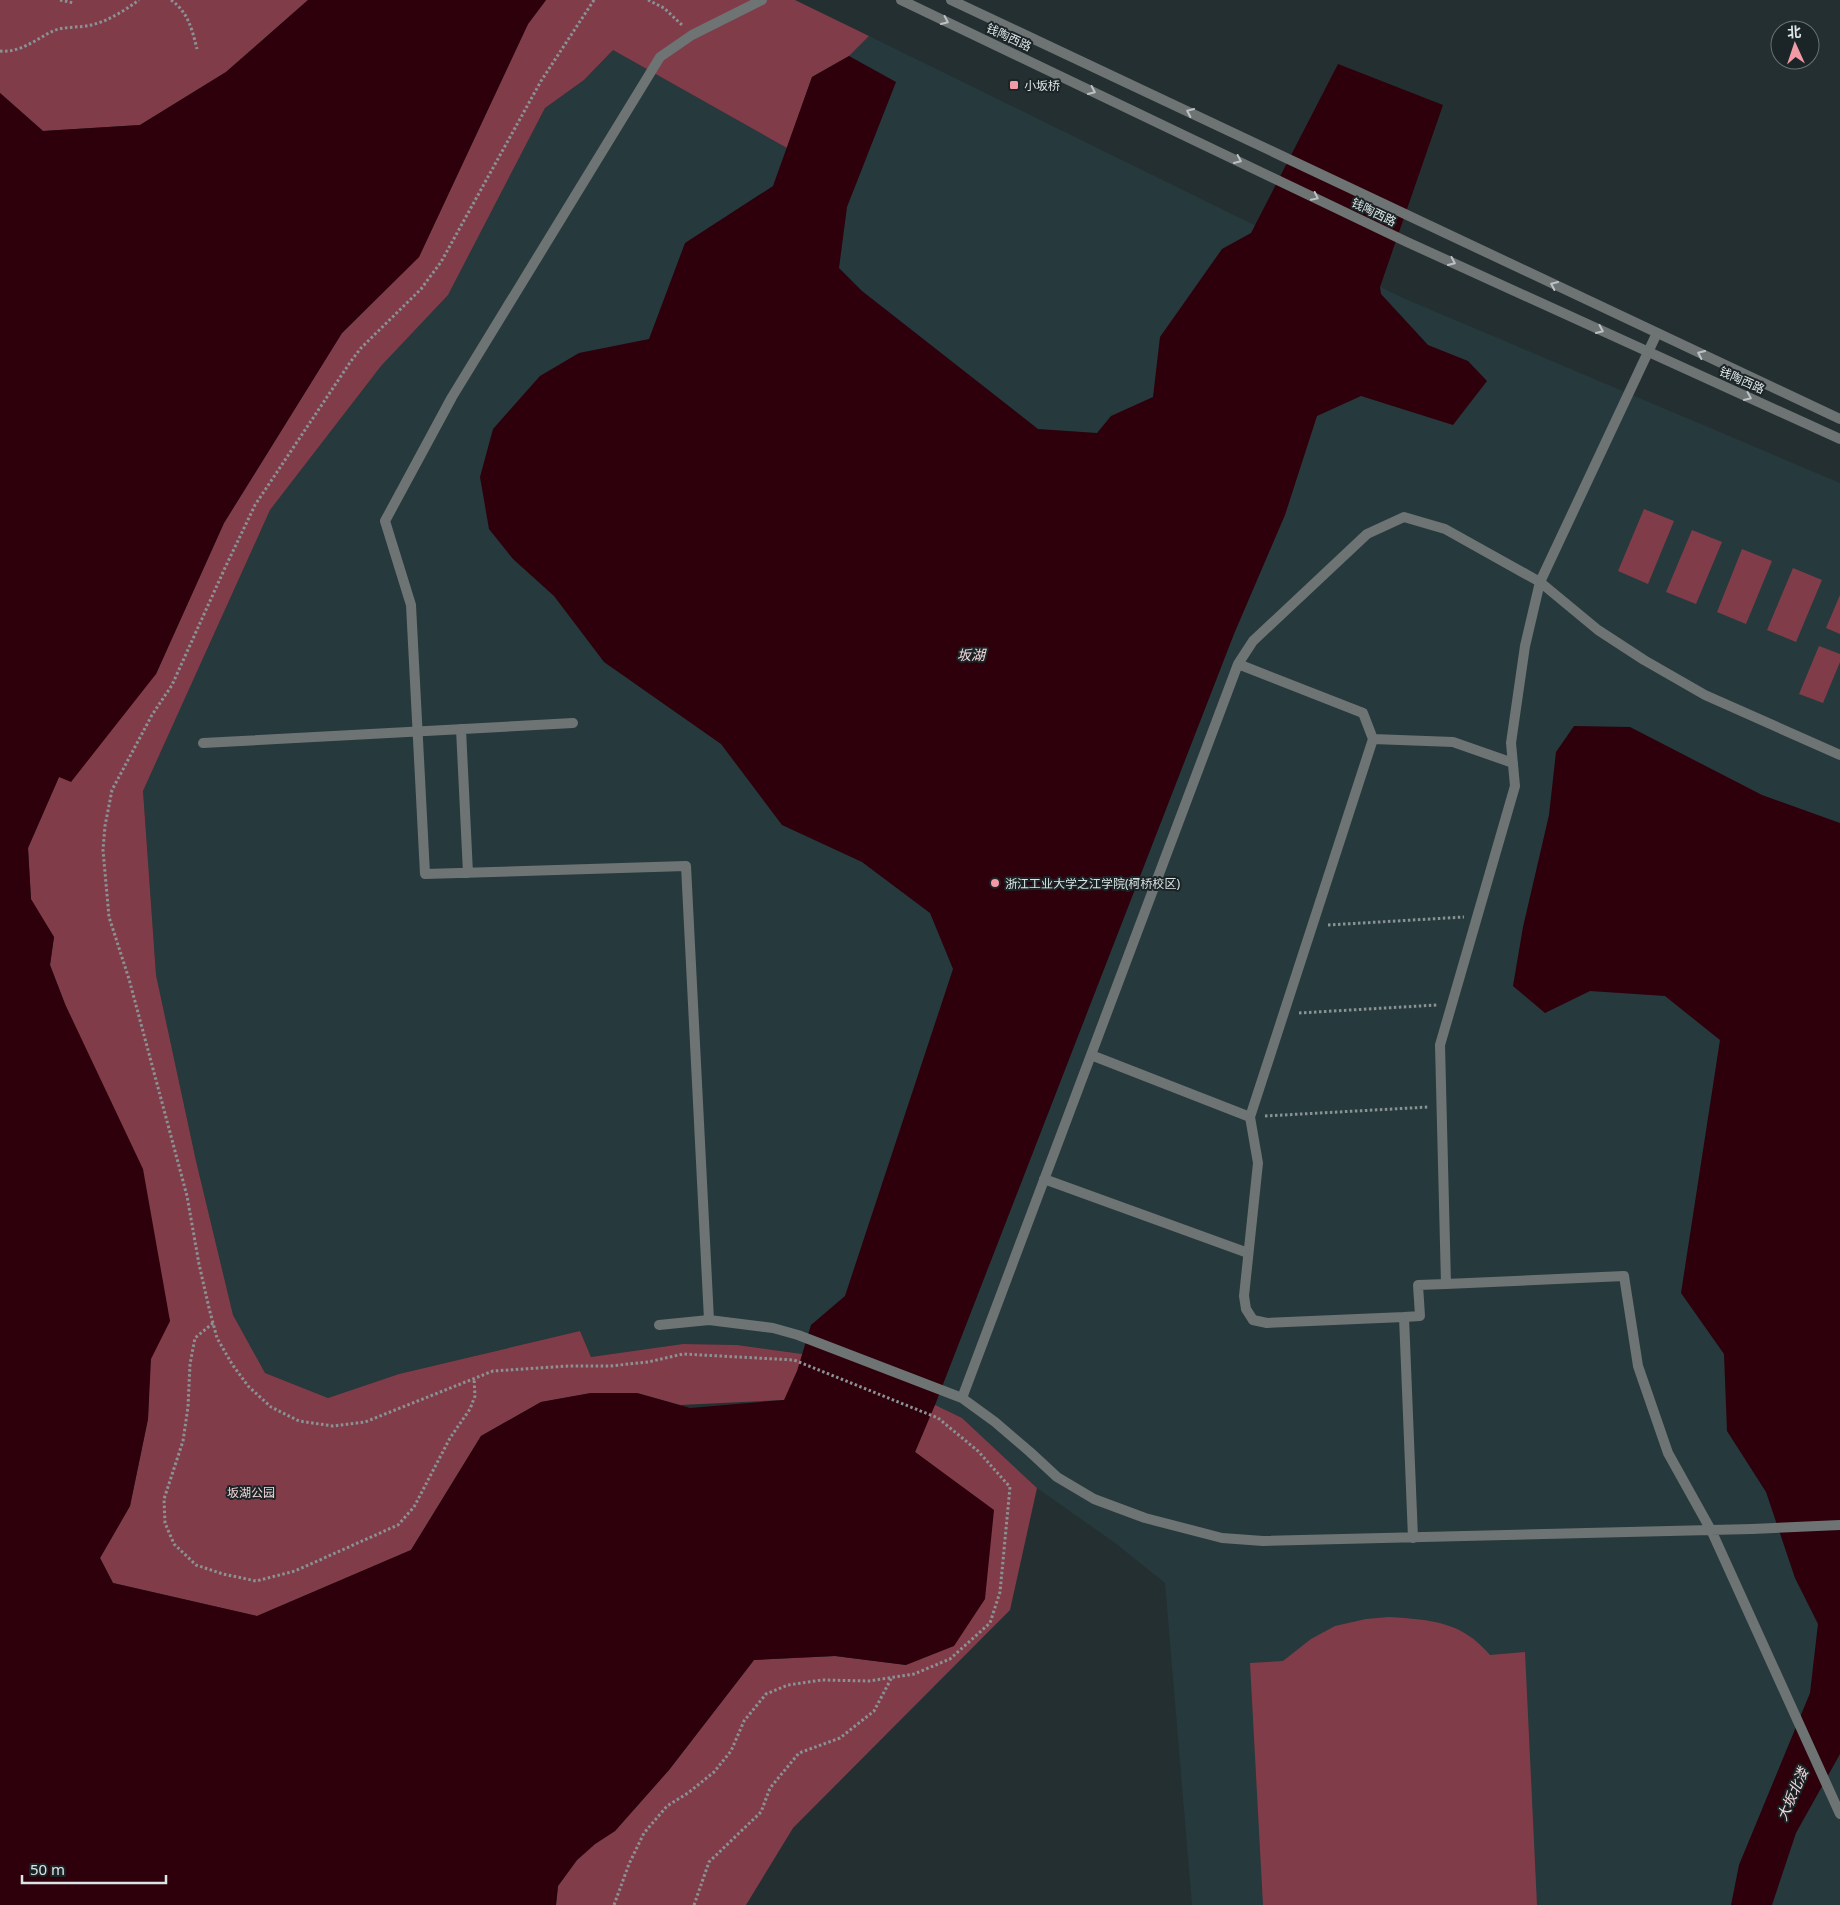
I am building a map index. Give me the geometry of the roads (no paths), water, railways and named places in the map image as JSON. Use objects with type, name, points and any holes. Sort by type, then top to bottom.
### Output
[{"type":"street","points":[[710,1320],[686,866],[425,874],[411,605],[385,520],[452,397],[660,57],[692,35],[762,0]]},
{"type":"street","name":"钱陶西路","points":[[901,0],[1407,242],[1840,439]]},
{"type":"street","name":"钱陶西路","points":[[951,0],[1282,154],[1418,221],[1840,419]]},
{"type":"street","points":[[1446,1284],[1440,1045],[1515,786],[1510,743],[1525,646],[1540,582],[1657,333]]},
{"type":"street","points":[[962,1398],[1238,664],[1252,641],[1367,534],[1404,517],[1445,528],[1540,582],[1598,630],[1644,660],[1705,695],[1840,755]]},
{"type":"street","points":[[1238,664],[1363,713],[1373,739],[1250,1117],[1258,1163],[1244,1296],[1246,1309],[1253,1320],[1267,1323],[1420,1316],[1418,1285],[1624,1276],[1638,1366],[1668,1453],[1712,1532],[1840,1814]]},
{"type":"street","points":[[203,743],[573,723]]},
{"type":"street","points":[[461,729],[468,873]]},
{"type":"street","points":[[1373,739],[1453,742],[1513,763]]},
{"type":"street","points":[[1091,1055],[1250,1117]]},
{"type":"street","points":[[1044,1178],[1248,1253]]},
{"type":"street","points":[[1404,1317],[1413,1538]]},
{"type":"street","points":[[659,1325],[710,1320],[773,1328],[798,1335],[962,1398],[995,1422],[1056,1477],[1094,1499],[1145,1518],[1222,1538],[1263,1542],[1712,1532],[1840,1526]]},
{"type":"water","name":"坂湖","points":[[308,0],[546,0],[528,24],[419,257],[342,333],[224,523],[156,674],[71,782],[59,777],[28,848],[31,899],[54,937],[50,965],[65,1004],[143,1169],[170,1321],[151,1359],[148,1419],[130,1506],[100,1558],[113,1583],[257,1616],[411,1550],[481,1436],[541,1402],[591,1393],[637,1393],[690,1408],[784,1400],[797,1371],[811,1325],[845,1296],[953,969],[930,913],[862,862],[782,825],[721,744],[604,662],[554,596],[513,559],[489,529],[480,477],[493,429],[540,376],[579,353],[649,339],[685,243],[773,186],[812,77],[849,56],[896,82],[847,207],[839,268],[862,291],[1038,429],[1097,433],[1111,416],[1153,397],[1160,337],[1222,249],[1251,233],[1338,64],[1443,105],[1380,287],[1381,294],[1428,345],[1468,361],[1487,381],[1453,425],[1361,396],[1317,416],[1285,515],[1234,634],[935,1405],[915,1452],[994,1510],[985,1599],[954,1646],[906,1665],[835,1656],[754,1660],[669,1770],[615,1831],[595,1844],[577,1860],[558,1886],[556,1905],[0,1905],[0,93],[43,131],[140,125],[226,72]]},
{"type":"water","name":"大坂北溇","points":[[1574,726],[1630,727],[1762,795],[1840,823],[1840,1754],[1796,1833],[1772,1905],[1731,1905],[1739,1865],[1810,1693],[1818,1624],[1795,1578],[1766,1492],[1727,1431],[1724,1354],[1681,1293],[1720,1040],[1665,996],[1590,991],[1545,1013],[1513,986],[1523,927],[1549,815],[1556,752]]},
{"type":"place","name":"小坂桥","points":[[1014,85]]},
{"type":"place","name":"浙江工业大学之江学院(柯桥校区)","points":[[995,883]]},
{"type":"park label","name":"坂湖公园","points":[[251,1492]]}]
